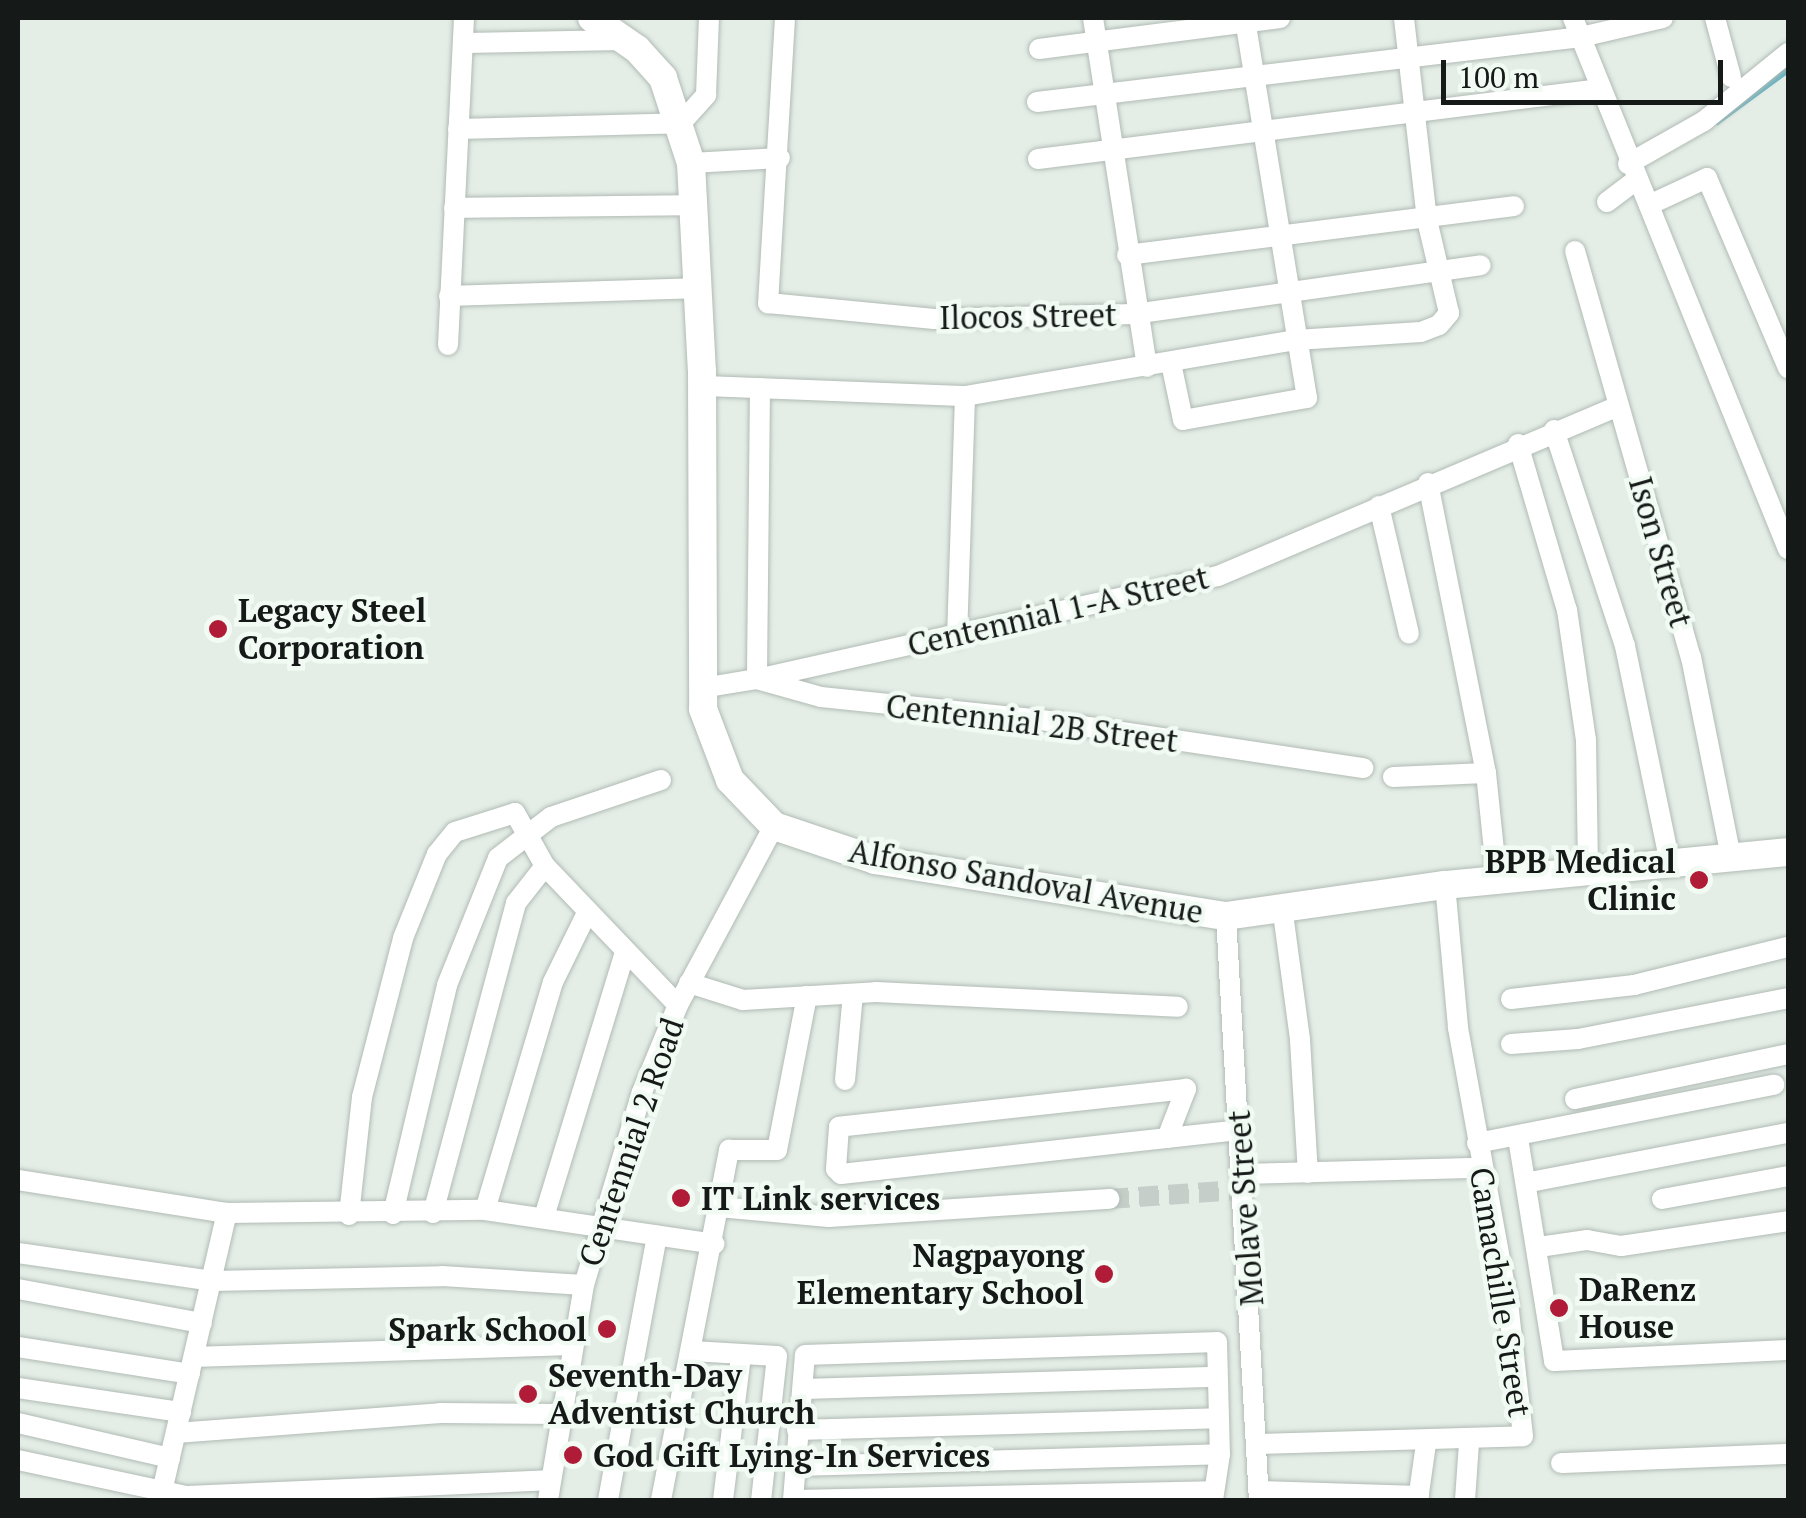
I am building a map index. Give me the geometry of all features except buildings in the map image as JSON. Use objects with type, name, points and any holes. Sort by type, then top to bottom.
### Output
[{"type":"main road","name":"Alfonso Sandoval Avenue","points":[[592,18],[625,40],[663,78],[681,123],[696,205],[700,288],[702,688],[714,752],[742,796],[774,826],[876,860],[1226,916],[1444,886],[1788,852]]},
{"type":"street","points":[[448,345],[464,18]]},
{"type":"street","points":[[458,129],[681,123],[706,95],[709,18]]},
{"type":"street","points":[[690,163],[780,158],[785,18]]},
{"type":"street","points":[[1092,18],[1134,314],[1147,367]]},
{"type":"street","points":[[1039,49],[1280,18]]},
{"type":"street","points":[[702,386],[964,396],[1296,340],[1421,332],[1439,325],[1450,313],[1436,269],[1427,220],[1404,18]]},
{"type":"street","points":[[1036,102],[1255,77],[1577,27],[1663,18]]},
{"type":"street","points":[[1715,18],[1731,76]]},
{"type":"street","points":[[1171,363],[1184,420],[1306,399],[1246,20]]},
{"type":"street","points":[[1577,27],[1788,549]]},
{"type":"street","points":[[463,44],[625,40]]},
{"type":"street","points":[[1608,202],[1634,176],[1788,53]]},
{"type":"street","points":[[1038,159],[1601,88]]},
{"type":"street","name":"Ilocos Street","points":[[780,158],[768,303],[934,319],[1134,314],[1481,265]]},
{"type":"street","points":[[1649,205],[1707,178],[1788,368]]},
{"type":"street","points":[[454,208],[696,205]]},
{"type":"street","points":[[1127,255],[1514,206]]},
{"type":"street","name":"Ison Street","points":[[1575,251],[1691,657],[1731,857]]},
{"type":"street","points":[[449,296],[700,288]]},
{"type":"street","points":[[757,679],[760,388]]},
{"type":"street","points":[[956,638],[964,396]]},
{"type":"street","name":"Centennial 1-A Street","points":[[757,679],[956,638],[1218,576],[1518,444],[1618,406]]},
{"type":"street","points":[[1554,430],[1625,646],[1670,864]]},
{"type":"street","points":[[1518,444],[1566,610],[1586,740],[1588,871]]},
{"type":"street","points":[[1428,483],[1486,774],[1497,880]]},
{"type":"street","points":[[1380,506],[1409,634]]},
{"type":"street","name":"Centennial 2B Street","points":[[702,688],[757,679],[821,697],[1035,719],[1364,768]]},
{"type":"street","points":[[1393,777],[1486,774]]},
{"type":"street","points":[[394,1214],[447,985],[498,858],[556,815],[661,780]]},
{"type":"street","points":[[349,1215],[362,1096],[422,888],[455,832],[515,813],[545,866],[624,955],[678,1004]]},
{"type":"street","name":"Centennial 2 Road","points":[[549,1490],[571,1344],[599,1228],[678,1004],[774,826]]},
{"type":"street","points":[[433,1213],[516,903],[545,866]]},
{"type":"street","name":"Camachille Street","points":[[1260,1444],[1469,1443],[1518,1440],[1524,1431],[1508,1303],[1479,1168],[1444,886]]},
{"type":"street","points":[[1282,906],[1300,1040],[1308,1173]]},
{"type":"street","points":[[485,1210],[552,982],[587,913]]},
{"type":"street","name":"Molave Street","points":[[1226,916],[1260,1444],[1260,1496]]},
{"type":"street","points":[[1510,998],[1634,985],[1788,947]]},
{"type":"street","points":[[544,1217],[624,955]]},
{"type":"street","points":[[689,982],[743,1000],[852,994],[1178,1007]]},
{"type":"street","points":[[846,1080],[852,994]]},
{"type":"street","points":[[661,1500],[714,1244],[728,1150],[735,1146],[777,1150],[807,996]]},
{"type":"street","points":[[1511,1044],[1578,1039],[1788,998]]},
{"type":"street","points":[[1575,1099],[1788,1054]]},
{"type":"street","points":[[1477,1144],[1774,1085]]},
{"type":"street","points":[[1167,1138],[1186,1089],[839,1126],[836,1170],[840,1174],[1240,1130]]},
{"type":"street","points":[[1530,1182],[1788,1133]]},
{"type":"street","points":[[1518,1138],[1530,1182],[1554,1361],[1788,1350]]},
{"type":"street","points":[[1243,1184],[1308,1173],[1479,1168]]},
{"type":"street","points":[[1662,1199],[1788,1176]]},
{"type":"street","points":[[18,1180],[227,1212],[349,1215],[485,1210],[714,1244]]},
{"type":"street","points":[[719,1207],[830,1216],[1109,1199]]},
{"type":"street","points":[[161,1496],[227,1212]]},
{"type":"street","points":[[1538,1248],[1587,1240],[1622,1246],[1788,1221]]},
{"type":"street","points":[[608,1500],[657,1236]]},
{"type":"street","points":[[18,1253],[212,1280],[442,1276],[584,1285]]},
{"type":"street","points":[[18,1290],[202,1323]]},
{"type":"street","points":[[1217,1342],[1217,1377],[1220,1454],[1214,1496],[793,1500],[805,1355],[1217,1342]]},
{"type":"street","points":[[18,1347],[192,1366],[571,1344]]},
{"type":"street","points":[[692,1351],[777,1356],[761,1500]]},
{"type":"street","points":[[723,1500],[741,1356]]},
{"type":"street","points":[[803,1389],[1217,1377]]},
{"type":"street","points":[[18,1388],[181,1412]]},
{"type":"street","points":[[176,1433],[440,1414],[558,1414]]},
{"type":"street","points":[[797,1430],[1218,1418]]},
{"type":"street","points":[[18,1423],[170,1458]]},
{"type":"street","points":[[1465,1500],[1469,1443]]},
{"type":"street","points":[[1260,1496],[1418,1498],[1426,1444]]},
{"type":"street","points":[[797,1466],[1220,1454]]},
{"type":"street","points":[[1561,1464],[1788,1454]]},
{"type":"street","points":[[18,1460],[161,1496],[549,1490]]},
{"type":"waterway","points":[[1717,122],[1788,70]]},
{"type":"tunnel","points":[[1109,1199],[1238,1190]]},
{"type":"place","name":"Legacy Steel Corporation","points":[[218,629]]},
{"type":"place","name":"BPB Medical Clinic","points":[[1699,880]]},
{"type":"place","name":"IT Link services","points":[[681,1198]]},
{"type":"place","name":"Nagpayong Elementary School","points":[[1104,1274]]},
{"type":"place","name":"DaRenz House","points":[[1559,1308]]},
{"type":"place","name":"Spark School","points":[[607,1329]]},
{"type":"place","name":"Seventh-Day Adventist Church","points":[[528,1394]]},
{"type":"place","name":"God Gift Lying-In Services","points":[[573,1455]]}]
